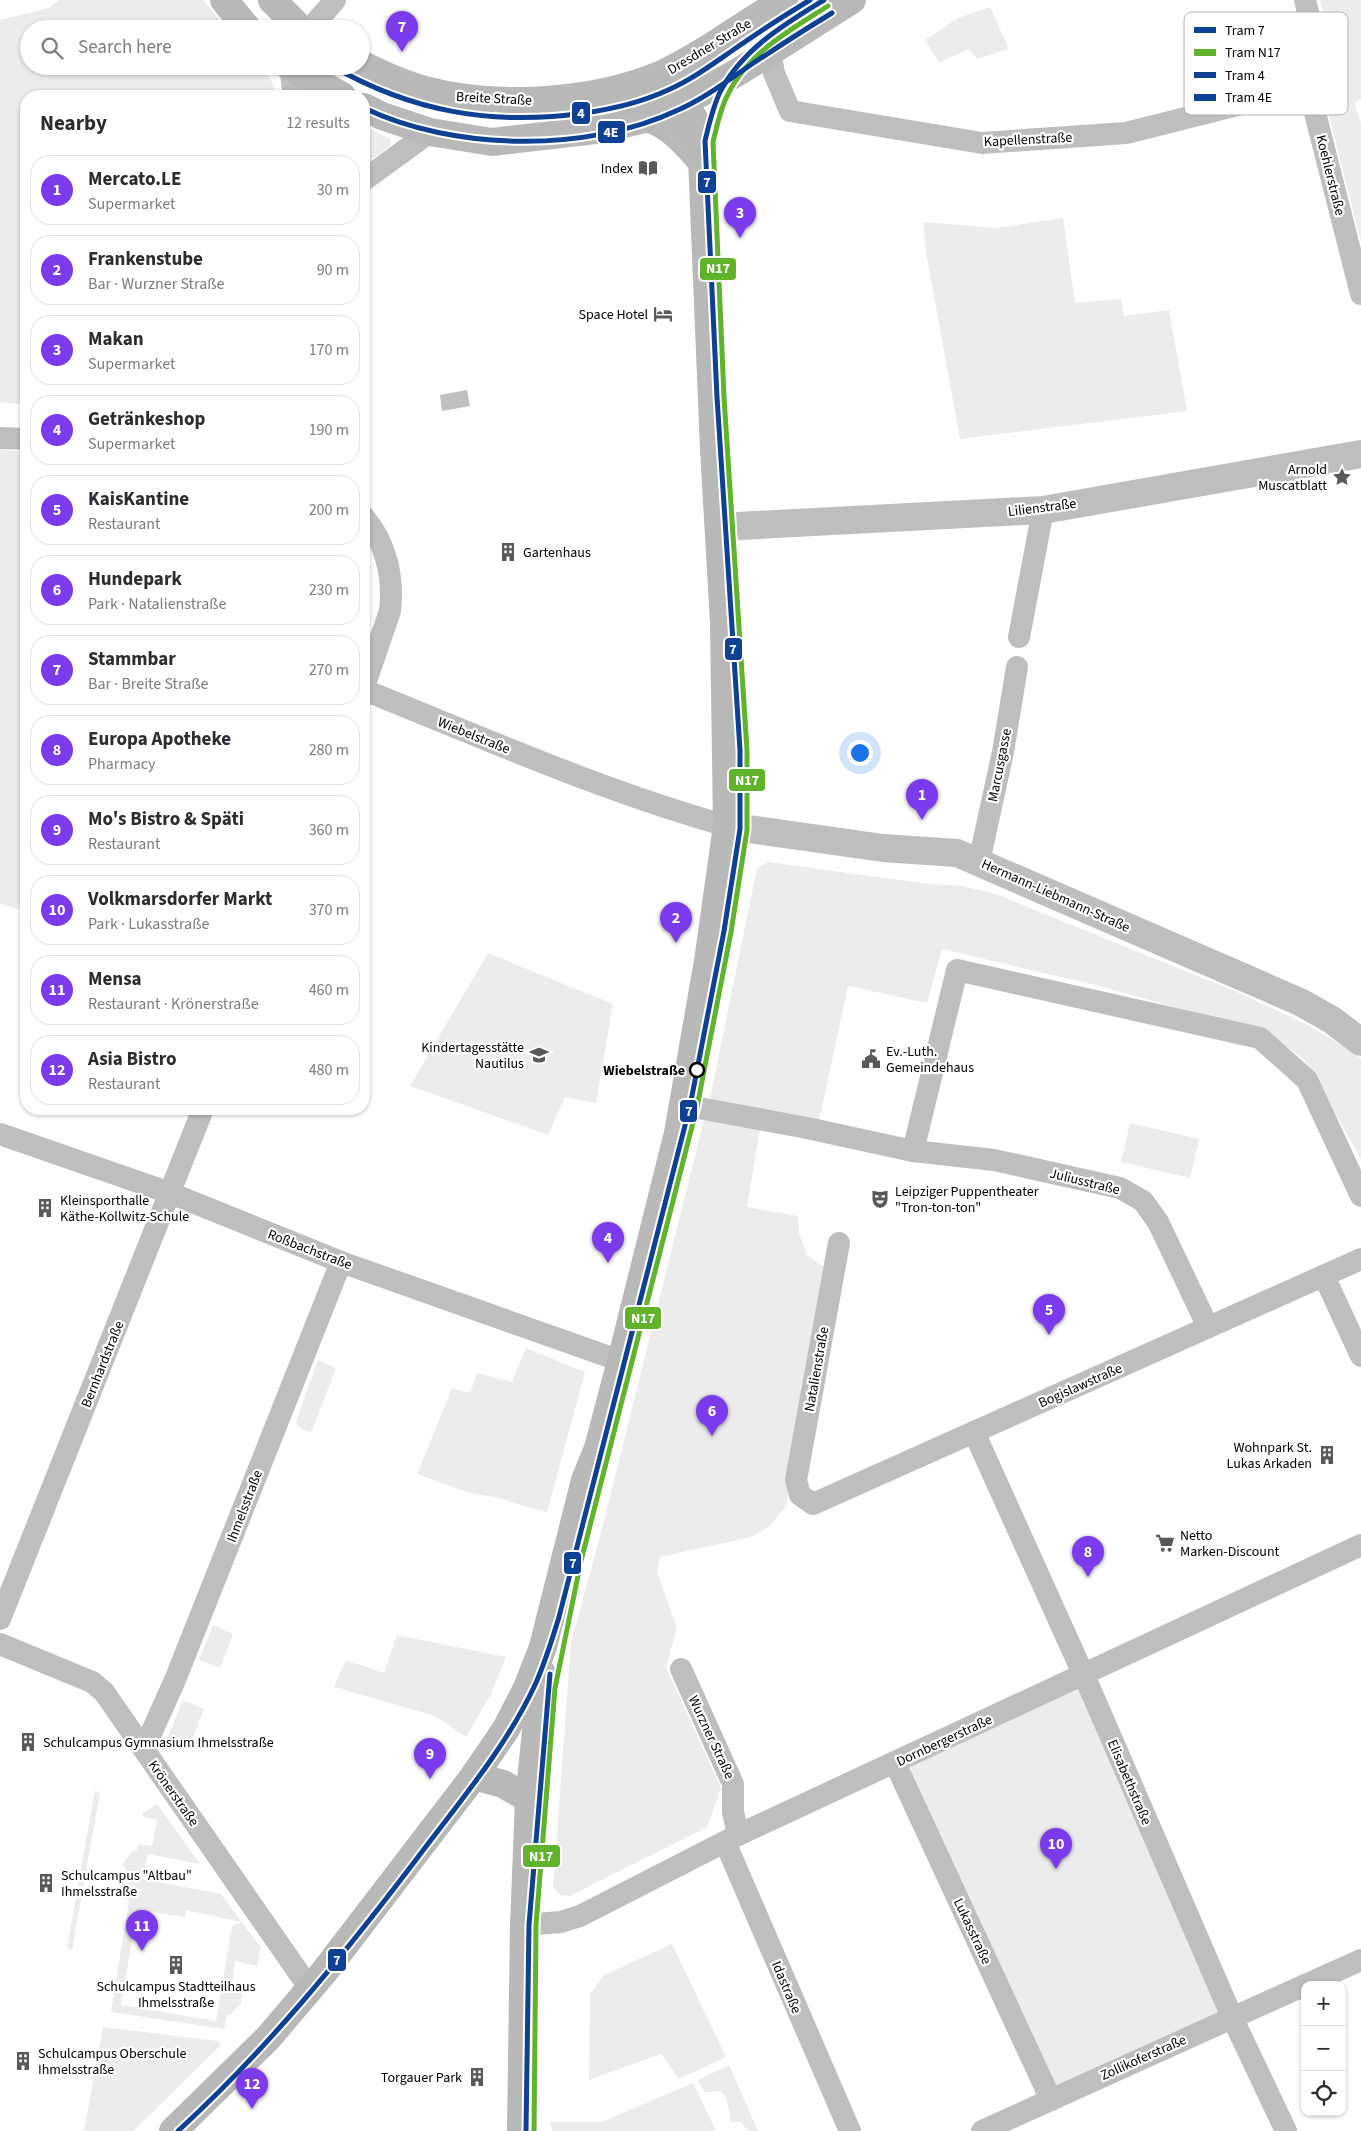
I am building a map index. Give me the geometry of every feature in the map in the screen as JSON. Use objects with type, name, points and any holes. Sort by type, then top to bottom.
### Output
[{"type":"main road","points":[[224,0],[241,20]]},
{"type":"main road","points":[[272,0],[292,20]]},
{"type":"main road","name":"Dresdner Straße","points":[[631,86],[662,74],[784,0]]},
{"type":"main road","points":[[370,110],[382,116],[430,132],[492,142],[604,129],[647,118],[686,104],[772,59],[852,0]]},
{"type":"main road","points":[[686,104],[701,65],[711,46]]},
{"type":"main road","name":"Breite Straße","points":[[370,68],[424,90],[459,98],[495,101],[532,101],[601,93],[631,86]]},
{"type":"main road","points":[[306,75],[332,90]]},
{"type":"main road","points":[[174,2131],[268,2038],[310,1989],[359,1928],[474,1776],[506,1729],[538,1660],[585,1480],[598,1448],[673,1154],[708,960],[727,826],[724,633],[719,527],[694,154],[700,134],[697,122],[686,104],[664,94],[631,86]]},
{"type":"main road","points":[[647,118],[659,122],[674,132],[694,154]]},
{"type":"main road","points":[[521,2131],[524,1925],[529,1799],[534,1736],[549,1622]]},
{"type":"main road","points":[[474,1776],[500,1782],[529,1799]]},
{"type":"street","points":[[318,20],[335,0]]},
{"type":"street","name":"Kapellenstraße","points":[[772,59],[790,111],[982,143],[1126,133],[1198,115]]},
{"type":"street","points":[[291,75],[293,90]]},
{"type":"street","name":"Koehlerstraße","points":[[1316,115],[1361,294]]},
{"type":"street","points":[[370,176],[430,132]]},
{"type":"street","points":[[0,438],[20,440]]},
{"type":"street","name":"Lilienstraße","points":[[719,527],[1043,510],[1361,454]]},
{"type":"street","points":[[1019,638],[1043,510]]},
{"type":"street","points":[[370,524],[375,530],[384,551],[391,593],[390,611],[370,670]]},
{"type":"street","name":"Marcusgasse","points":[[979,862],[1003,752],[1017,668]]},
{"type":"street","name":"Wiebelstraße","points":[[370,691],[479,738],[591,780],[727,826]]},
{"type":"street","name":"Hermann-Liebmann-Straße","points":[[727,826],[883,848],[957,853],[1300,1002],[1332,1020],[1361,1042]]},
{"type":"street","points":[[913,1151],[957,970],[1260,1038],[1307,1080],[1361,1196]]},
{"type":"street","name":"Juliusstraße","points":[[683,1105],[807,1128],[913,1151],[994,1160],[1120,1188],[1143,1201],[1158,1222],[1208,1327]]},
{"type":"street","name":"Bernhardstraße","points":[[0,1619],[201,1115]]},
{"type":"street","name":"Roßbachstraße","points":[[0,1134],[170,1193],[341,1262],[621,1361]]},
{"type":"street","name":"Natalienstraße","points":[[800,1495],[796,1480],[839,1243]]},
{"type":"street","name":"Bogislawstraße","points":[[800,1495],[813,1504],[1361,1259]]},
{"type":"street","name":"Ihmelsstraße","points":[[144,1750],[175,1680],[341,1262]]},
{"type":"street","points":[[1324,1276],[1361,1356]]},
{"type":"street","name":"Elisabethstraße","points":[[974,1432],[1084,1676],[1232,2017],[1286,2131]]},
{"type":"street","name":"Dornbergerstraße","points":[[524,1925],[561,1922],[580,1916],[732,1839],[1361,1545]]},
{"type":"street","name":"Krönerstraße","points":[[0,1644],[92,1682],[104,1692],[310,1989]]},
{"type":"street","name":"Wurzner Straße","points":[[681,1669],[734,1784],[732,1839]]},
{"type":"street","name":"Lukasstraße","points":[[895,1763],[1051,2100]]},
{"type":"street","name":"Idastraße","points":[[732,1839],[850,2131]]},
{"type":"street","name":"Zollikoferstraße","points":[[1314,1981],[1361,1960]]},
{"type":"street","name":"Zollikoferstraße","points":[[982,2131],[1301,1987]]},
{"type":"shaded area","points":[[59,0],[203,0],[220,20],[20,20],[20,75],[268,75],[275,90],[20,90],[20,404],[0,402],[0,20],[49,8]]},
{"type":"shaded area","points":[[1320,0],[1361,0],[1361,100],[1354,103],[1361,123],[1361,242],[1329,115],[1348,115],[1348,12],[1323,12]]},
{"type":"shaded area","points":[[990,7],[1009,49],[977,59],[969,49],[939,63],[925,40],[958,18]]},
{"type":"shaded area","points":[[370,129],[391,139],[390,146],[370,161]]},
{"type":"shaded area","points":[[1063,218],[1075,303],[1121,299],[1124,316],[1169,310],[1187,411],[960,439],[926,252],[923,222],[996,228]]},
{"type":"shaded area","points":[[467,390],[470,406],[442,411],[440,395]]},
{"type":"shaded area","points":[[0,450],[20,452],[20,909],[0,904]]},
{"type":"shaded area","points":[[768,862],[921,883],[962,886],[996,894],[1237,992],[1308,1025],[1356,1054],[1361,1059],[1361,1159],[1304,1059],[1264,1032],[1099,986],[942,949],[927,1003],[848,986],[819,1121],[763,1111],[747,1207],[798,1216],[799,1233],[807,1255],[827,1269],[786,1506],[771,1525],[752,1537],[660,1557],[657,1572],[677,1628],[666,1667],[721,1788],[707,1827],[570,1896],[560,1895],[553,1887],[571,1643],[602,1529],[713,1084],[757,868]]},
{"type":"shaded area","name":"Kindertagesstätte Nautilus","points":[[488,953],[613,1004],[596,1103],[565,1097],[548,1135],[410,1086]]},
{"type":"shaded area","points":[[1130,1123],[1199,1139],[1190,1178],[1121,1162]]},
{"type":"shaded area","points":[[526,1348],[585,1372],[547,1512],[496,1497],[473,1494],[417,1474],[452,1388],[470,1393],[477,1373],[512,1382]]},
{"type":"shaded area","points":[[318,1360],[336,1368],[311,1433],[299,1427],[296,1422]]},
{"type":"shaded area","points":[[213,1625],[233,1634],[220,1668],[199,1660]]},
{"type":"shaded area","points":[[397,1635],[506,1657],[491,1694],[466,1737],[435,1716],[334,1687],[346,1660],[384,1673]]},
{"type":"shaded area","points":[[1084,1675],[1232,2017],[1051,2100],[895,1763]]},
{"type":"shaded area","points":[[183,1700],[204,1709],[188,1750],[166,1741]]},
{"type":"shaded area","points":[[95,1790],[100,1793],[72,1950],[67,1948]]},
{"type":"shaded area","points":[[157,1804],[200,1864],[148,1854],[142,1879],[221,1894],[261,1948],[257,1966],[235,1961],[232,1984],[243,1987],[241,2003],[230,2015],[227,2015],[224,2029],[111,2012],[129,1900],[125,1899],[129,1877],[123,1864],[132,1851],[137,1851],[138,1844],[152,1846],[157,1820],[143,1817],[143,1813]],"holes":[[[137,1910],[185,1917],[186,1910],[241,1922],[232,1926],[216,2021],[121,2005]]]},
{"type":"shaded area","points":[[672,1944],[726,2057],[679,2079],[661,2054],[589,2080],[590,1994],[604,1975]]},
{"type":"shaded area","points":[[103,2027],[218,2041],[221,2045],[133,2131],[84,2131]]},
{"type":"shaded area","points":[[729,2065],[758,2131],[748,2131],[741,2122],[731,2122],[724,2094],[717,2091],[704,2092],[698,2080]]},
{"type":"shaded area","points":[[693,2083],[716,2131],[552,2131],[550,2122],[601,2122]]},
{"type":"tram line","name":"4","points":[[349,75],[392,95],[454,112],[517,118],[584,113],[638,101],[677,86],[810,0]]},
{"type":"tram line","name":"7","points":[[178,2131],[242,2068],[301,2003],[385,1901],[478,1778],[523,1709],[545,1660],[559,1617],[690,1106],[724,931],[740,829],[740,750],[717,397],[705,141],[718,96],[730,75],[753,49],[766,38],[824,0]]},
{"type":"tram line","name":"N17","points":[[534,2131],[536,1925],[555,1688],[581,1561],[697,1107],[731,932],[747,830],[747,750],[724,397],[713,142],[725,100],[736,79],[758,54],[799,24],[828,6]]},
{"type":"tram line","name":"4E","points":[[370,110],[400,122],[438,132],[479,139],[562,140],[603,134],[642,124],[687,106],[832,13]]},
{"type":"tram line","points":[[607,109],[623,109]]},
{"type":"tram line","points":[[584,121],[632,119],[649,122],[667,133],[674,140],[687,157],[696,174]]},
{"type":"tram line","points":[[701,161],[706,173]]},
{"type":"tram line","name":"7","points":[[526,2131],[529,1925],[550,1674]]},
{"type":"place","name":"Stammbar","points":[[402,52]]},
{"type":"place","name":"Index","points":[[648,168]]},
{"type":"place","name":"Makan","points":[[740,238]]},
{"type":"place","name":"Space Hotel","points":[[663,314]]},
{"type":"place","name":"Arnold Muscatblatt","points":[[1342,477]]},
{"type":"place","name":"Gartenhaus","points":[[508,552]]},
{"type":"place","name":"Mercato.LE","points":[[922,820]]},
{"type":"place","name":"Frankenstube","points":[[676,943]]},
{"type":"place","name":"Kindertagesstätte Nautilus","points":[[539,1055]]},
{"type":"place","name":"Ev.-Luth. Gemeindehaus","points":[[871,1059]]},
{"type":"place","name":"Wiebelstraße","points":[[697,1070]]},
{"type":"place","name":"Leipziger Puppentheater \"Tron-ton-ton\"","points":[[880,1199]]},
{"type":"place","name":"Kleinsporthalle Käthe-Kollwitz-Schule","points":[[45,1208]]},
{"type":"place","name":"Getränkeshop","points":[[608,1263]]},
{"type":"place","name":"KaisKantine","points":[[1049,1335]]},
{"type":"place","name":"Hundepark","points":[[712,1436]]},
{"type":"place","name":"Wohnpark St. Lukas Arkaden","points":[[1327,1455]]},
{"type":"place","name":"Netto Marken-Discount","points":[[1165,1543]]},
{"type":"place","name":"Europa Apotheke","points":[[1088,1577]]},
{"type":"place","name":"Schulcampus Gymnasium Ihmelsstraße","points":[[28,1742]]},
{"type":"place","name":"Mo's Bistro & Späti","points":[[430,1779]]},
{"type":"place","name":"Volkmarsdorfer Markt","points":[[1056,1869]]},
{"type":"place","name":"Schulcampus \"Altbau\" Ihmelsstraße","points":[[46,1883]]},
{"type":"place","name":"Mensa","points":[[142,1951]]},
{"type":"place","name":"Schulcampus Stadtteilhaus Ihmelsstraße","points":[[176,1965]]},
{"type":"place","name":"Schulcampus Oberschule Ihmelsstraße","points":[[23,2061]]},
{"type":"place","name":"Torgauer Park","points":[[477,2077]]},
{"type":"place","name":"Asia Bistro","points":[[252,2109]]}]
